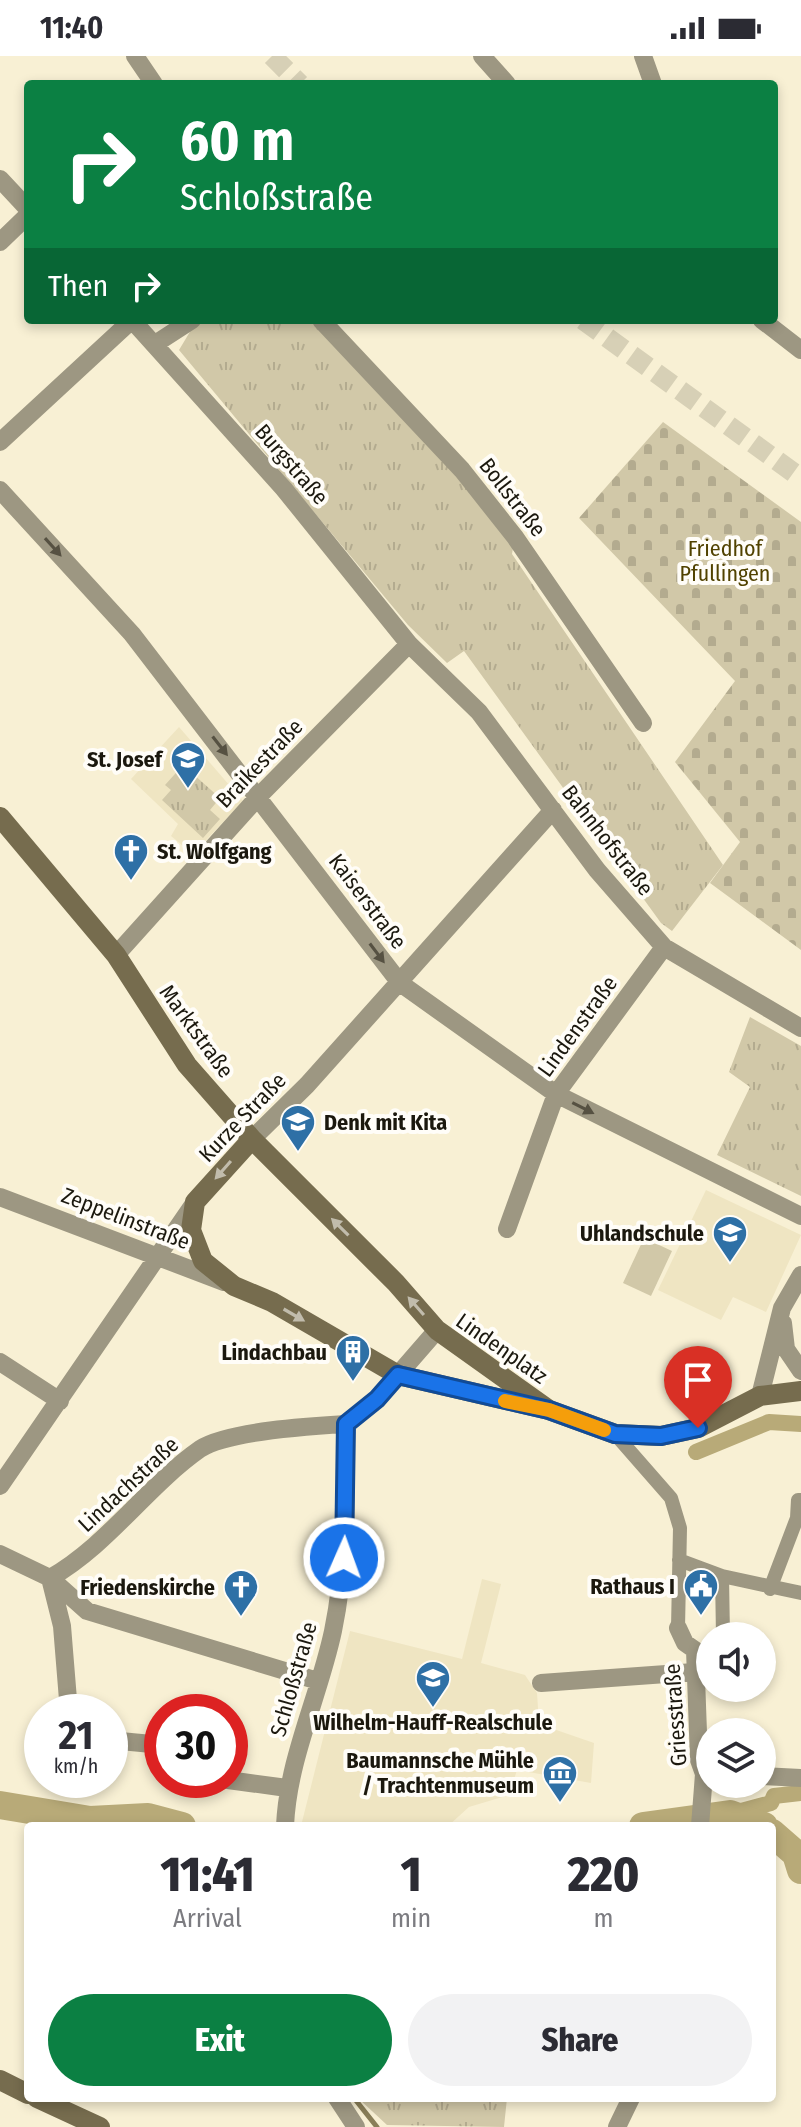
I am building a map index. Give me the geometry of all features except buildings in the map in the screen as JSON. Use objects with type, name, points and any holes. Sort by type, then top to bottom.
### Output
[{"type":"main road","name":"Marktstraße","points":[[0,817],[116,955],[187,1065],[252,1139],[396,1283],[437,1330]]},
{"type":"main road","name":"Kurze Straße","points":[[195,1202],[252,1139]]},
{"type":"main road","name":"Zeppelinstraße","points":[[195,1202],[191,1230],[203,1261],[234,1286],[272,1302],[353,1350]]},
{"type":"main road","name":"Lindenplatz","points":[[437,1330],[549,1410]]},
{"type":"main road","name":"Lindenplatz","points":[[353,1350],[398,1375],[549,1410],[615,1434],[661,1436],[698,1428],[760,1396]]},
{"type":"main road","points":[[760,1396],[801,1391]]},
{"type":"main road","points":[[0,2080],[24,2092]]},
{"type":"main road","points":[[46,2102],[100,2127]]},
{"type":"street","points":[[135,56],[151,80]]},
{"type":"street","points":[[482,56],[503,80]]},
{"type":"street","points":[[643,56],[652,80]]},
{"type":"street","points":[[0,179],[24,205]]},
{"type":"street","points":[[0,242],[24,219]]},
{"type":"street","points":[[0,442],[128,324]]},
{"type":"street","name":"Burgstraße","points":[[136,324],[284,489],[409,644]]},
{"type":"street","points":[[155,344],[186,324]]},
{"type":"street","name":"Bollstraße","points":[[325,324],[462,470],[515,537],[643,723]]},
{"type":"street","points":[[767,324],[801,350]]},
{"type":"street","name":"Kaiserstraße","points":[[0,490],[132,634],[400,983],[556,1094],[801,1216]]},
{"type":"street","name":"Braikestraße","points":[[116,955],[259,796],[409,644]]},
{"type":"street","name":"Bahnhofstraße","points":[[409,644],[479,712],[597,870],[664,947],[801,1028]]},
{"type":"street","name":"Kurze Straße","points":[[252,1139],[400,983],[553,810]]},
{"type":"street","name":"Lindenstraße","points":[[507,1229],[556,1094],[664,947]]},
{"type":"street","name":"Zeppelinstraße","points":[[0,1197],[157,1254],[234,1286]]},
{"type":"street","name":"Kurze Straße","points":[[0,1486],[195,1202]]},
{"type":"street","points":[[760,1396],[782,1308],[801,1275]]},
{"type":"street","points":[[782,1308],[786,1349],[801,1371]]},
{"type":"street","name":"Lindenplatz","points":[[398,1375],[437,1330]]},
{"type":"street","points":[[0,1362],[60,1401]]},
{"type":"street","points":[[346,1424],[377,1399],[398,1375]]},
{"type":"street","name":"Lindachstraße","points":[[50,1578],[81,1560],[120,1519],[202,1447],[268,1430],[346,1424]]},
{"type":"street","name":"Schloßstraße","points":[[285,1822],[287,1788],[333,1632],[344,1558],[346,1424]]},
{"type":"street","name":"Griesstraße","points":[[615,1434],[671,1498],[680,1528],[678,1628],[685,1643],[696,1647]]},
{"type":"street","points":[[770,1589],[797,1518],[799,1500]]},
{"type":"street","points":[[0,1554],[50,1578],[87,1611],[318,1681]]},
{"type":"street","points":[[679,1560],[770,1589],[801,1593]]},
{"type":"street","points":[[722,1576],[723,1622]]},
{"type":"street","points":[[50,1578],[62,1626],[68,1694]]},
{"type":"street","name":"Griesstraße","points":[[696,1666],[697,1718]]},
{"type":"street","points":[[541,1683],[694,1672]]},
{"type":"street","points":[[776,1777],[801,1778]]},
{"type":"street","points":[[248,1783],[287,1788]]},
{"type":"street","name":"Griesstraße","points":[[700,1822],[701,1798]]},
{"type":"street","points":[[340,2102],[356,2127]]},
{"type":"street","points":[[617,2127],[629,2102]]},
{"type":"shaded area","name":"St. Josef","points":[[179,727],[243,801],[193,854],[171,836],[178,824],[131,779]]},
{"type":"shaded area","name":"Uhlandschule","points":[[706,1190],[801,1235],[766,1312],[733,1297],[721,1320],[658,1290]]},
{"type":"shaded area","name":"Wilhelm-Hauff-Realschule","points":[[482,1579],[501,1584],[481,1663],[525,1675],[537,1693],[539,1724],[594,1743],[591,1783],[517,1770],[509,1795],[469,1807],[452,1822],[302,1822],[350,1631],[462,1659]]},
{"type":"green space","points":[[195,324],[325,324],[515,537],[512,554],[723,865],[672,931],[661,923],[464,651],[447,663],[408,625],[179,350]]},
{"type":"green space","name":"Friedhof Pfullingen","points":[[663,422],[801,522],[801,950],[710,883],[740,842],[675,762],[735,681],[579,518]]},
{"type":"green space","points":[[183,765],[220,798],[210,810],[220,819],[203,838],[162,800],[171,790],[165,785]]},
{"type":"green space","points":[[750,1017],[801,1046],[801,1196],[717,1155],[750,1087],[729,1072]]},
{"type":"green space","points":[[644,1238],[672,1251],[651,1296],[623,1283]]},
{"type":"green space","points":[[362,2102],[507,2102],[504,2127],[387,2125]]},
{"type":"waterway","points":[[696,1452],[769,1422],[801,1424]]},
{"type":"waterway","points":[[730,1814],[771,1803],[774,1796],[801,1793]]},
{"type":"waterway","points":[[0,1805],[90,1820],[148,1817],[167,1822]]},
{"type":"waterway","points":[[672,1822],[730,1814],[753,1822]]},
{"type":"waterway","points":[[776,1836],[796,1854],[801,1870]]},
{"type":"waterway","points":[[357,2102],[377,2127]]},
{"type":"tunnel","points":[[272,56],[296,80]]},
{"type":"tunnel","points":[[589,324],[801,478]]},
{"type":"slow traffic","points":[[505,1401],[549,1410],[604,1430]]},
{"type":"place","name":"St. Josef","points":[[188,790]]},
{"type":"place","name":"St. Wolfgang","points":[[131,882]]},
{"type":"place","name":"Denk mit Kita","points":[[298,1153]]},
{"type":"place","name":"Uhlandschule","points":[[730,1264]]},
{"type":"place","name":"Lindachbau","points":[[353,1383]]},
{"type":"place","name":"Rathaus I","points":[[701,1617]]},
{"type":"place","name":"Friedenskirche","points":[[241,1618]]},
{"type":"place","name":"Wilhelm-Hauff-Realschule","points":[[433,1709]]},
{"type":"place","name":"Baumannsche Mühle / Trachtenmuseum","points":[[560,1804]]},
{"type":"route","points":[[344,1558],[346,1424],[377,1399],[398,1375],[549,1410],[615,1434],[661,1436],[698,1428]]}]
